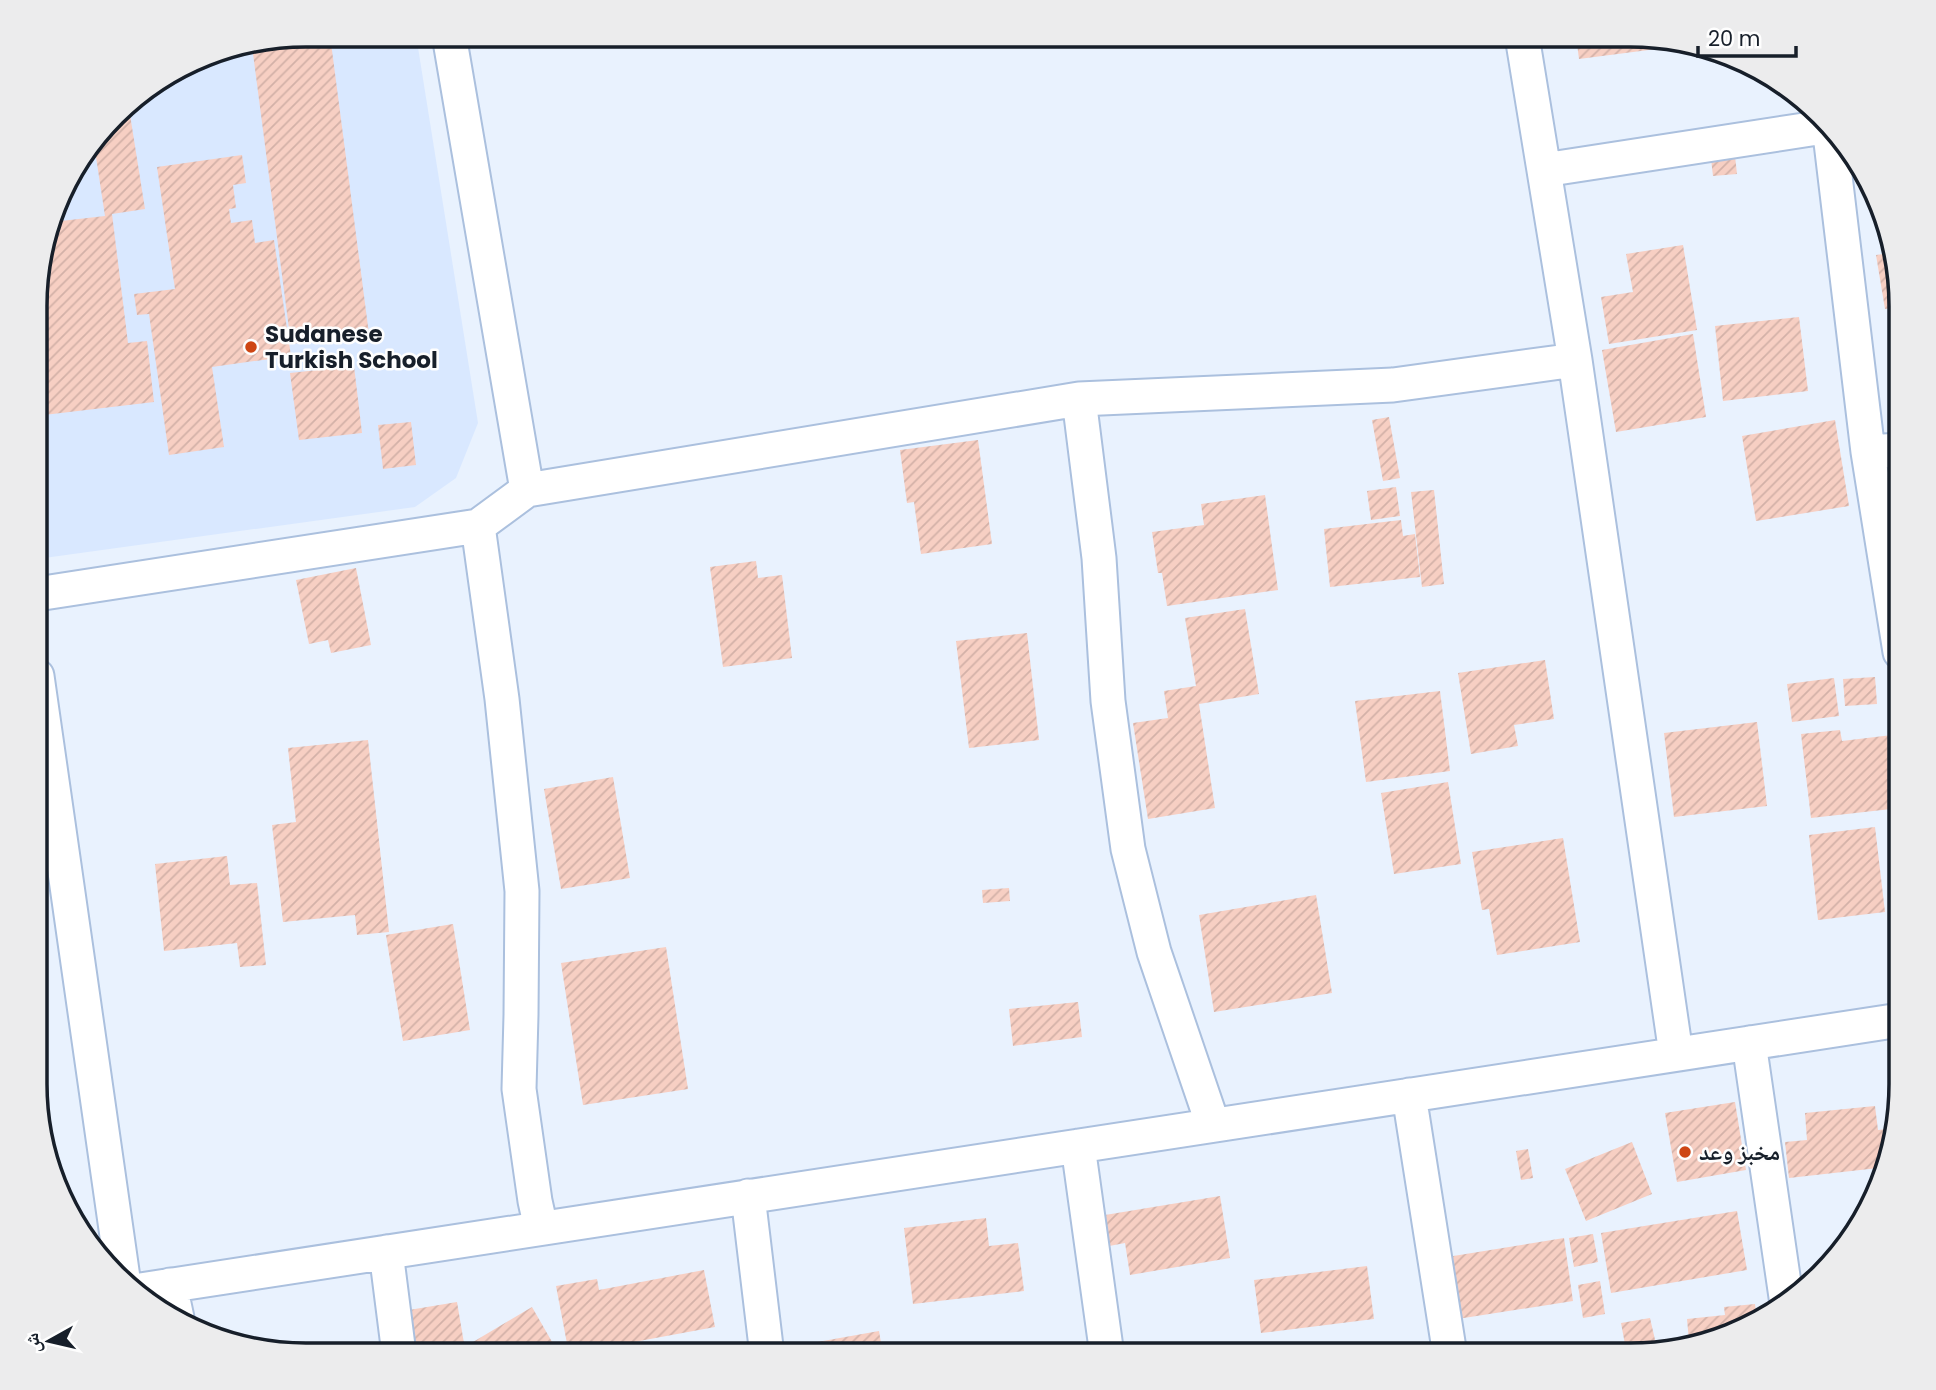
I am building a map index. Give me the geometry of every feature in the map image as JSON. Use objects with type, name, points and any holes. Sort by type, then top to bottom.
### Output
[{"type":"street","points":[[451,47],[527,490]]},
{"type":"street","points":[[1524,47],[1575,360],[1676,1054]]},
{"type":"street","points":[[1544,170],[1817,128]]},
{"type":"street","points":[[1832,145],[1884,451],[1889,514]]},
{"type":"street","points":[[47,592],[478,526],[527,490],[1079,399],[1393,385],[1575,360]]},
{"type":"street","points":[[1079,399],[1099,558],[1108,701],[1128,849],[1154,952],[1213,1125]]},
{"type":"street","points":[[478,526],[502,699],[522,891],[519,1089],[541,1228]]},
{"type":"street","points":[[47,746],[121,1265]]},
{"type":"street","points":[[149,1289],[1889,1022]]},
{"type":"street","points":[[1749,1043],[1785,1290]]},
{"type":"street","points":[[1409,1095],[1448,1343]]},
{"type":"street","points":[[1078,1146],[1105,1343]]},
{"type":"street","points":[[748,1196],[766,1343]]},
{"type":"street","points":[[386,1252],[398,1343]]},
{"type":"street","points":[[170,1285],[175,1307]]},
{"type":"shaded area","name":"Sudanese Turkish School","points":[[418,47],[478,423],[456,478],[415,507],[47,558],[47,306],[49,273],[56,239],[74,192],[101,149],[123,123],[177,82],[223,61],[273,49]]},
{"type":"building","points":[[332,47],[369,334],[291,344],[253,53],[273,49]]},
{"type":"building","points":[[1577,47],[1658,49],[1579,59]]},
{"type":"building","points":[[130,117],[145,209],[112,214],[128,343],[147,341],[154,402],[47,415],[47,306],[52,256],[62,221],[105,216],[96,157]]},
{"type":"building","points":[[242,155],[246,183],[233,185],[236,208],[229,209],[231,223],[252,220],[255,243],[274,240],[291,356],[212,367],[224,447],[169,455],[149,314],[137,315],[134,294],[175,289],[157,167]]},
{"type":"building","points":[[1735,156],[1737,174],[1713,176],[1711,159]]},
{"type":"building","points":[[1683,245],[1697,330],[1609,344],[1601,297],[1633,292],[1626,254]]},
{"type":"building","points":[[1884,254],[1889,308],[1885,309],[1876,255]]},
{"type":"building","points":[[1799,317],[1808,391],[1723,401],[1715,326]]},
{"type":"building","points":[[1693,334],[1706,417],[1616,432],[1602,350]]},
{"type":"building","points":[[354,366],[362,433],[299,440],[290,373]]},
{"type":"building","points":[[1389,417],[1400,478],[1383,481],[1372,420]]},
{"type":"building","points":[[1835,420],[1849,506],[1756,521],[1742,436]]},
{"type":"building","points":[[411,422],[416,465],[383,469],[378,425]]},
{"type":"building","points":[[978,440],[992,544],[921,554],[914,502],[907,503],[900,450]]},
{"type":"building","points":[[1396,487],[1400,516],[1371,520],[1367,491]]},
{"type":"building","points":[[1434,490],[1444,584],[1422,587],[1411,492]]},
{"type":"building","points":[[1265,495],[1278,590],[1167,606],[1162,573],[1158,573],[1152,532],[1204,525],[1201,504]]},
{"type":"building","points":[[1401,520],[1403,536],[1415,534],[1420,577],[1330,587],[1324,529]]},
{"type":"building","points":[[756,561],[758,578],[782,575],[792,658],[723,667],[710,567]]},
{"type":"building","points":[[356,568],[371,645],[331,653],[328,640],[309,644],[296,580]]},
{"type":"building","points":[[1245,609],[1259,694],[1199,704],[1215,808],[1148,819],[1133,723],[1168,718],[1164,691],[1196,686],[1185,618]]},
{"type":"building","points":[[1027,633],[1039,740],[969,748],[956,641]]},
{"type":"building","points":[[1545,660],[1554,719],[1514,725],[1518,746],[1471,754],[1458,673]]},
{"type":"building","points":[[1875,677],[1877,704],[1845,706],[1843,679]]},
{"type":"building","points":[[1834,678],[1839,716],[1792,722],[1787,684]]},
{"type":"building","points":[[1440,691],[1450,771],[1366,782],[1355,701]]},
{"type":"building","points":[[1757,722],[1767,806],[1674,817],[1664,733]]},
{"type":"building","points":[[1840,730],[1842,741],[1889,735],[1889,809],[1811,818],[1801,734]]},
{"type":"building","points":[[368,740],[389,932],[357,935],[355,915],[283,922],[272,825],[296,822],[288,748]]},
{"type":"building","points":[[613,777],[630,878],[561,889],[544,789]]},
{"type":"building","points":[[1448,782],[1461,864],[1394,874],[1381,793]]},
{"type":"building","points":[[1875,827],[1885,912],[1818,920],[1809,835]]},
{"type":"building","points":[[1563,838],[1580,942],[1497,955],[1489,909],[1482,910],[1472,852]]},
{"type":"building","points":[[227,856],[230,885],[257,883],[266,965],[240,967],[237,943],[164,951],[155,864]]},
{"type":"building","points":[[1009,888],[1010,901],[983,903],[982,890]]},
{"type":"building","points":[[1316,895],[1332,993],[1214,1012],[1199,915]]},
{"type":"building","points":[[453,924],[470,1030],[403,1041],[386,935]]},
{"type":"building","points":[[666,947],[688,1089],[583,1105],[561,963]]},
{"type":"building","points":[[1078,1002],[1082,1037],[1013,1046],[1009,1009]]},
{"type":"building","points":[[1735,1102],[1746,1170],[1677,1182],[1665,1113]]},
{"type":"building","points":[[1875,1106],[1878,1130],[1885,1129],[1874,1168],[1789,1178],[1785,1142],[1807,1140],[1805,1113]]},
{"type":"building","points":[[1632,1142],[1652,1194],[1586,1221],[1565,1169]]},
{"type":"building","points":[[1528,1149],[1533,1178],[1521,1180],[1516,1151]]},
{"type":"building","points":[[1220,1196],[1230,1258],[1130,1275],[1125,1243],[1104,1247],[1099,1216]]},
{"type":"building","points":[[1737,1211],[1747,1270],[1611,1293],[1601,1233]]},
{"type":"building","points":[[986,1218],[989,1246],[1018,1243],[1024,1291],[913,1304],[904,1228]]},
{"type":"building","points":[[1593,1234],[1598,1262],[1574,1267],[1569,1238]]},
{"type":"building","points":[[1564,1238],[1573,1301],[1451,1320],[1441,1258]]},
{"type":"building","points":[[1367,1266],[1374,1319],[1261,1333],[1254,1280]]},
{"type":"building","points":[[704,1270],[715,1327],[628,1343],[567,1343],[556,1286],[597,1279],[599,1290]]},
{"type":"building","points":[[1600,1281],[1605,1314],[1583,1318],[1578,1285]]},
{"type":"building","points":[[457,1302],[464,1343],[408,1343],[403,1311]]},
{"type":"building","points":[[1755,1304],[1756,1310],[1729,1323],[1689,1336],[1687,1319],[1725,1315],[1724,1307]]},
{"type":"building","points":[[532,1307],[553,1343],[474,1343]]},
{"type":"building","points":[[1650,1318],[1655,1341],[1625,1343],[1621,1323]]},
{"type":"building","points":[[879,1331],[881,1343],[812,1343]]},
{"type":"place","name":"Sudanese Turkish School","points":[[251,347]]},
{"type":"place","name":"مخبز وعد","points":[[1685,1152]]}]
